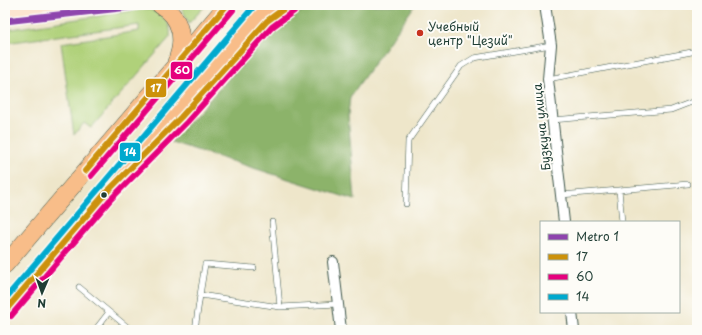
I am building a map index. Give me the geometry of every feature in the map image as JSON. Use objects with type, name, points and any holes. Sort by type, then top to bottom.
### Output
[{"type":"main road","points":[[5,14],[70,5]]},
{"type":"main road","points":[[160,5],[174,16],[181,35],[179,53],[172,70]]},
{"type":"main road","points":[[5,265],[227,5]]},
{"type":"main road","points":[[5,311],[266,5]]},
{"type":"main road","points":[[104,195],[181,117],[257,31],[273,16],[289,5]]},
{"type":"street","name":"Бузкуча улица","points":[[545,5],[552,46],[548,79],[564,221]]},
{"type":"street","points":[[333,262],[341,330]]},
{"type":"street","points":[[572,313],[574,330]]},
{"type":"lane","points":[[406,204],[408,141],[461,66],[474,58],[552,46]]},
{"type":"lane","points":[[548,79],[697,52]]},
{"type":"lane","points":[[552,120],[671,110],[697,100]]},
{"type":"lane","points":[[561,195],[688,184]]},
{"type":"lane","points":[[620,190],[622,221]]},
{"type":"lane","points":[[272,222],[280,307]]},
{"type":"lane","points":[[195,330],[205,264],[254,268]]},
{"type":"lane","points":[[79,287],[131,330]]},
{"type":"lane","points":[[200,295],[280,307],[338,304]]},
{"type":"lane","points":[[96,330],[110,312]]},
{"type":"green space","points":[[180,5],[206,5],[189,23]]},
{"type":"green space","points":[[314,5],[415,5],[350,97],[348,115],[355,200],[171,142],[271,32],[293,16]]},
{"type":"green space","points":[[144,9],[155,11],[167,21],[170,37],[91,128],[84,123],[74,135],[61,43],[139,31],[139,25],[5,43],[5,30]]},
{"type":"metro line","name":"1","points":[[5,21],[147,5]]},
{"type":"transit line","name":"17","points":[[85,171],[227,5]]},
{"type":"transit line","name":"14","points":[[5,299],[255,5]]},
{"type":"transit line","name":"17","points":[[5,311],[104,195],[181,117],[267,21],[289,5]]},
{"type":"transit line","name":"60","points":[[91,176],[233,10]]},
{"type":"transit line","name":"60","points":[[11,316],[110,200],[187,122],[272,27],[294,11]]},
{"type":"place","name":"Учебный центр \"Цезий\"","points":[[420,33]]}]
